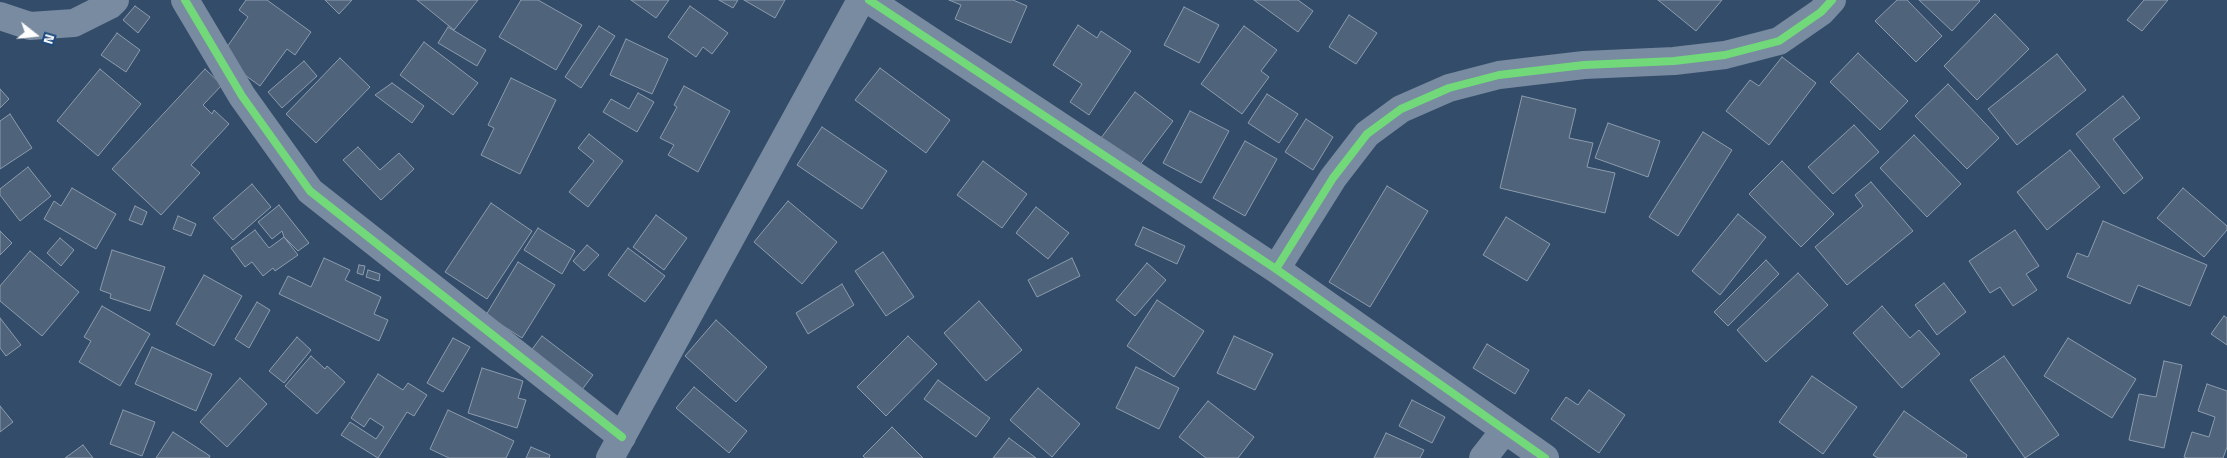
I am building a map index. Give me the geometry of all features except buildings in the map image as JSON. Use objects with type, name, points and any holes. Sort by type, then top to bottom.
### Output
[{"type":"street","points":[[0,16],[30,26],[74,23],[110,5],[115,0]]},
{"type":"street","points":[[185,0],[242,96],[310,191],[616,447],[861,0]]},
{"type":"street","points":[[870,0],[1276,269],[1545,458]]},
{"type":"street","points":[[1276,269],[1333,178],[1367,134],[1401,109],[1449,88],[1499,75],[1584,65],[1674,61],[1725,55],[1779,40],[1821,12],[1832,0]]},
{"type":"street","points":[[1482,458],[1505,430]]},
{"type":"cycle path","points":[[185,0],[242,96],[310,191],[622,437]]},
{"type":"cycle path","points":[[869,0],[1276,269],[1545,458]]},
{"type":"cycle path","points":[[1276,269],[1333,178],[1367,134],[1401,109],[1449,88],[1499,75],[1584,65],[1674,61],[1725,55],[1779,41],[1821,12],[1832,0]]}]
